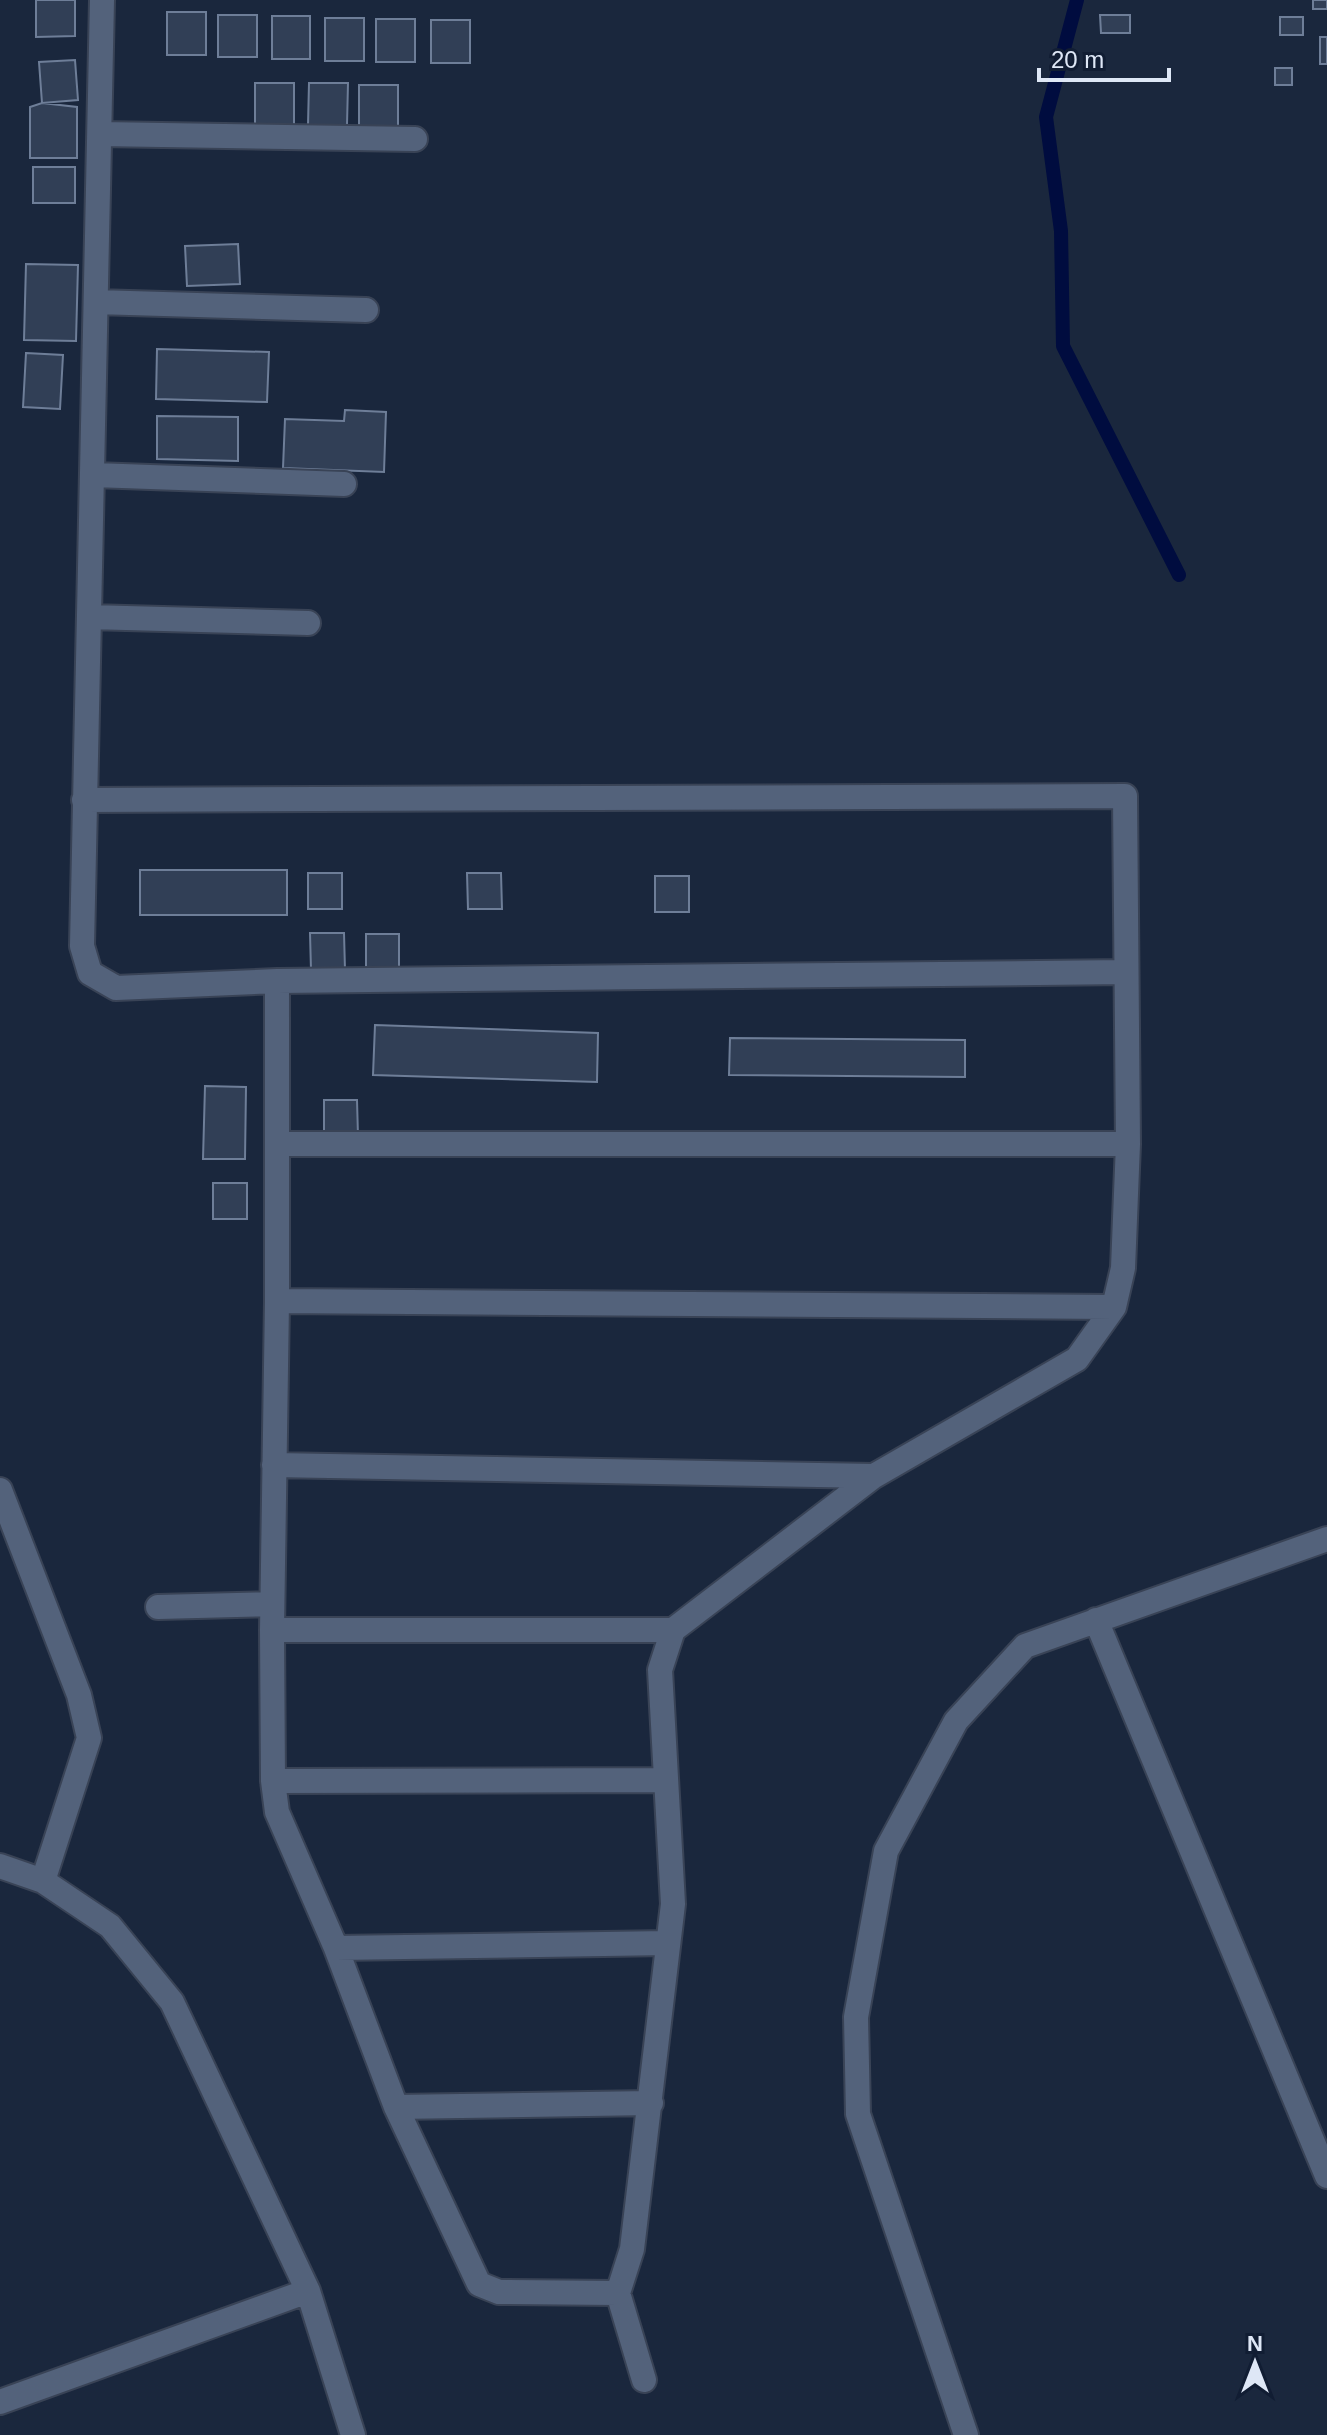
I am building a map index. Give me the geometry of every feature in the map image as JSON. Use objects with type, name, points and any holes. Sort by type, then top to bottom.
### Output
[{"type":"street","points":[[102,0],[82,946],[90,973],[116,988],[277,981],[1126,972]]},
{"type":"street","points":[[100,134],[415,139]]},
{"type":"street","points":[[96,302],[366,310]]},
{"type":"street","points":[[94,475],[344,484]]},
{"type":"street","points":[[89,617],[308,623]]},
{"type":"street","points":[[84,800],[1125,796],[1128,1144],[1123,1268],[1114,1307],[1077,1359],[874,1476],[673,1630],[660,1670],[673,1904],[632,2249],[618,2293],[644,2380]]},
{"type":"street","points":[[277,981],[277,1301],[272,1604],[273,1781],[277,1812],[336,1948],[396,2107],[479,2284],[499,2292],[618,2293]]},
{"type":"street","points":[[277,1144],[1128,1144]]},
{"type":"street","points":[[277,1301],[1114,1307]]},
{"type":"street","points":[[274,1465],[874,1476]]},
{"type":"street","points":[[0,1490],[79,1695],[89,1738],[43,1881]]},
{"type":"street","points":[[966,2435],[858,2114],[856,2017],[886,1851],[956,1721],[1025,1646],[1327,1539]]},
{"type":"street","points":[[158,1607],[272,1604]]},
{"type":"street","points":[[1096,1620],[1327,2176]]},
{"type":"street","points":[[272,1630],[673,1630]]},
{"type":"street","points":[[273,1781],[666,1780]]},
{"type":"street","points":[[0,1866],[43,1881],[110,1926],[172,2002],[308,2291],[353,2435]]},
{"type":"street","points":[[336,1948],[668,1943]]},
{"type":"street","points":[[396,2107],[651,2103]]},
{"type":"street","points":[[0,2402],[308,2291]]},
{"type":"building","points":[[36,0],[75,0],[75,36],[36,37]]},
{"type":"building","points":[[1313,0],[1327,0],[1327,9],[1313,9]]},
{"type":"building","points":[[167,12],[206,12],[206,55],[167,55]]},
{"type":"building","points":[[218,15],[257,15],[257,57],[218,57]]},
{"type":"building","points":[[1100,15],[1130,15],[1130,33],[1101,33]]},
{"type":"building","points":[[272,16],[310,16],[310,59],[272,59]]},
{"type":"building","points":[[1280,17],[1303,17],[1303,35],[1280,35]]},
{"type":"building","points":[[325,18],[364,18],[364,61],[325,61]]},
{"type":"building","points":[[376,19],[415,19],[415,62],[376,62]]},
{"type":"building","points":[[431,20],[470,20],[470,63],[431,63]]},
{"type":"building","points":[[1320,37],[1327,37],[1327,64],[1320,64]]},
{"type":"building","points":[[75,60],[78,100],[42,103],[39,62]]},
{"type":"building","points":[[1275,68],[1292,68],[1292,85],[1275,85]]},
{"type":"building","points":[[255,83],[294,83],[294,126],[255,125]]},
{"type":"building","points":[[309,83],[348,83],[347,125],[308,125]]},
{"type":"building","points":[[359,85],[398,85],[398,128],[359,128]]},
{"type":"building","points":[[42,103],[77,107],[77,158],[30,158],[30,107]]},
{"type":"building","points":[[33,167],[75,167],[75,203],[33,203]]},
{"type":"building","points":[[238,244],[240,284],[187,286],[185,246]]},
{"type":"building","points":[[26,264],[78,265],[76,341],[24,340]]},
{"type":"building","points":[[157,349],[269,352],[267,402],[156,399]]},
{"type":"building","points":[[26,353],[63,355],[60,409],[23,407]]},
{"type":"building","points":[[345,410],[386,412],[384,472],[283,468],[285,419],[344,421]]},
{"type":"building","points":[[157,416],[238,417],[238,461],[157,459]]},
{"type":"building","points":[[140,870],[287,870],[287,915],[140,915]]},
{"type":"building","points":[[308,873],[342,873],[342,909],[308,909]]},
{"type":"building","points":[[467,873],[501,873],[502,909],[468,909]]},
{"type":"building","points":[[655,876],[689,876],[689,912],[655,912]]},
{"type":"building","points":[[310,933],[344,933],[345,970],[311,970]]},
{"type":"building","points":[[366,934],[399,934],[399,970],[366,970]]},
{"type":"building","points":[[375,1025],[598,1033],[597,1082],[373,1075]]},
{"type":"building","points":[[730,1038],[965,1040],[965,1077],[729,1075]]},
{"type":"building","points":[[205,1086],[246,1087],[245,1159],[203,1159]]},
{"type":"building","points":[[324,1100],[357,1100],[358,1136],[324,1136]]},
{"type":"building","points":[[213,1183],[247,1183],[247,1219],[213,1219]]},
{"type":"waterway","points":[[1077,0],[1046,117],[1061,231],[1063,346],[1179,575]]}]
